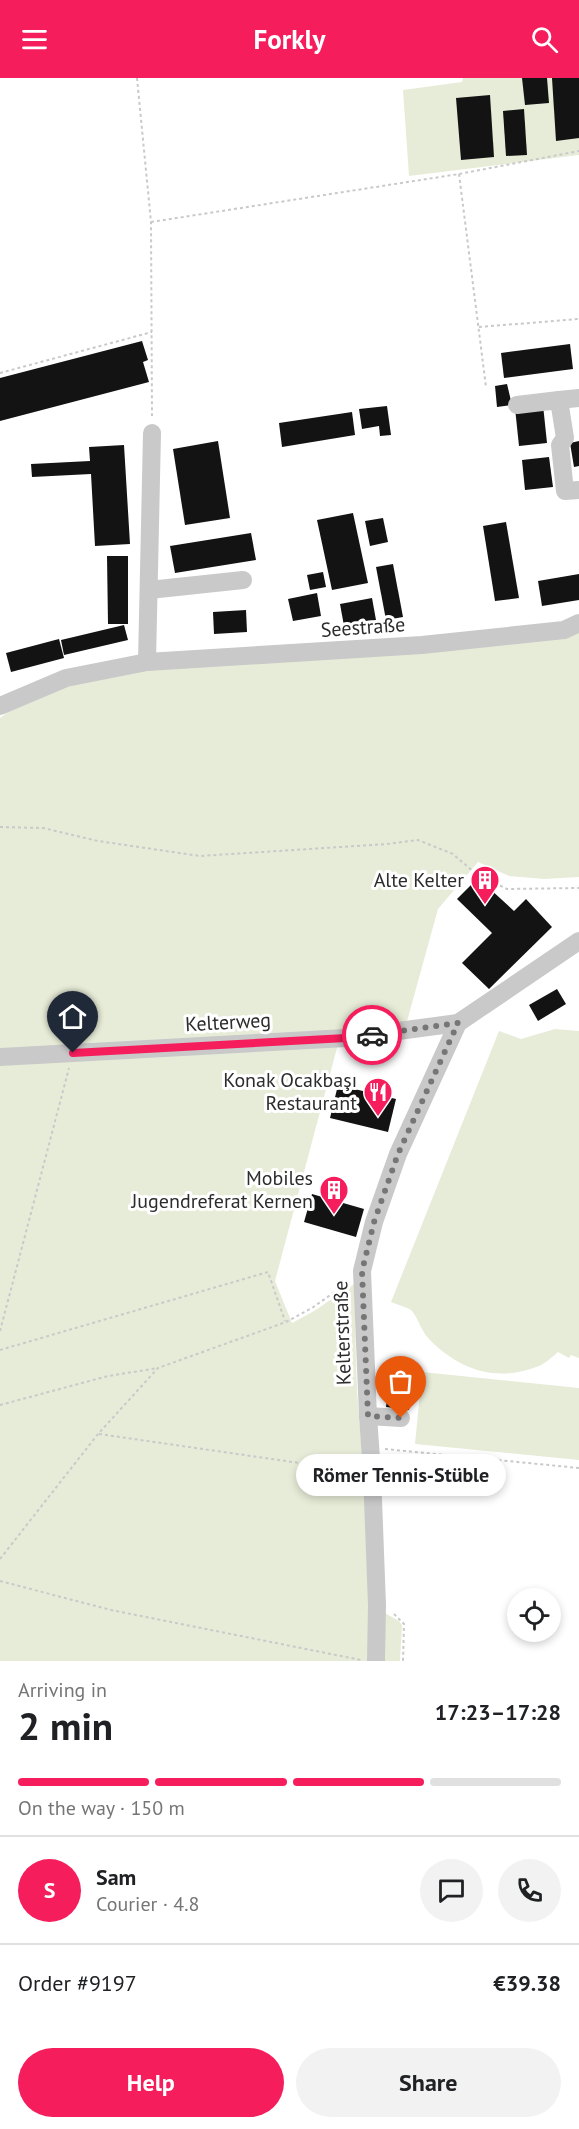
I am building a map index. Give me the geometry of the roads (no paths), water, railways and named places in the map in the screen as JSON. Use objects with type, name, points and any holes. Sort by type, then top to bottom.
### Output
[{"type":"street","points":[[517,405],[579,398]]},
{"type":"street","points":[[559,400],[572,437],[560,445],[565,491],[579,489]]},
{"type":"street","points":[[147,662],[152,433]]},
{"type":"street","points":[[149,590],[243,580]]},
{"type":"street","name":"Seestraße","points":[[1,699],[66,678],[147,662],[422,645],[564,630],[579,623]]},
{"type":"street","points":[[458,1023],[579,941]]},
{"type":"street","name":"Kelterweg","points":[[0,1057],[346,1038],[458,1023]]},
{"type":"street","name":"Kelterstraße","points":[[376,1661],[377,1605],[362,1271],[374,1222],[398,1154],[458,1023]]},
{"type":"street","points":[[368,1416],[401,1418]]},
{"type":"place","name":"Alte Kelter","points":[[485,906]]},
{"type":"place","name":"Konak Ocakbaşı Restaurant","points":[[378,1118]]},
{"type":"place","name":"Mobiles Jugendreferat Kernen","points":[[334,1216]]},
{"type":"place","name":"Römer Tennis-Stüble","points":[[401,1418]]}]
